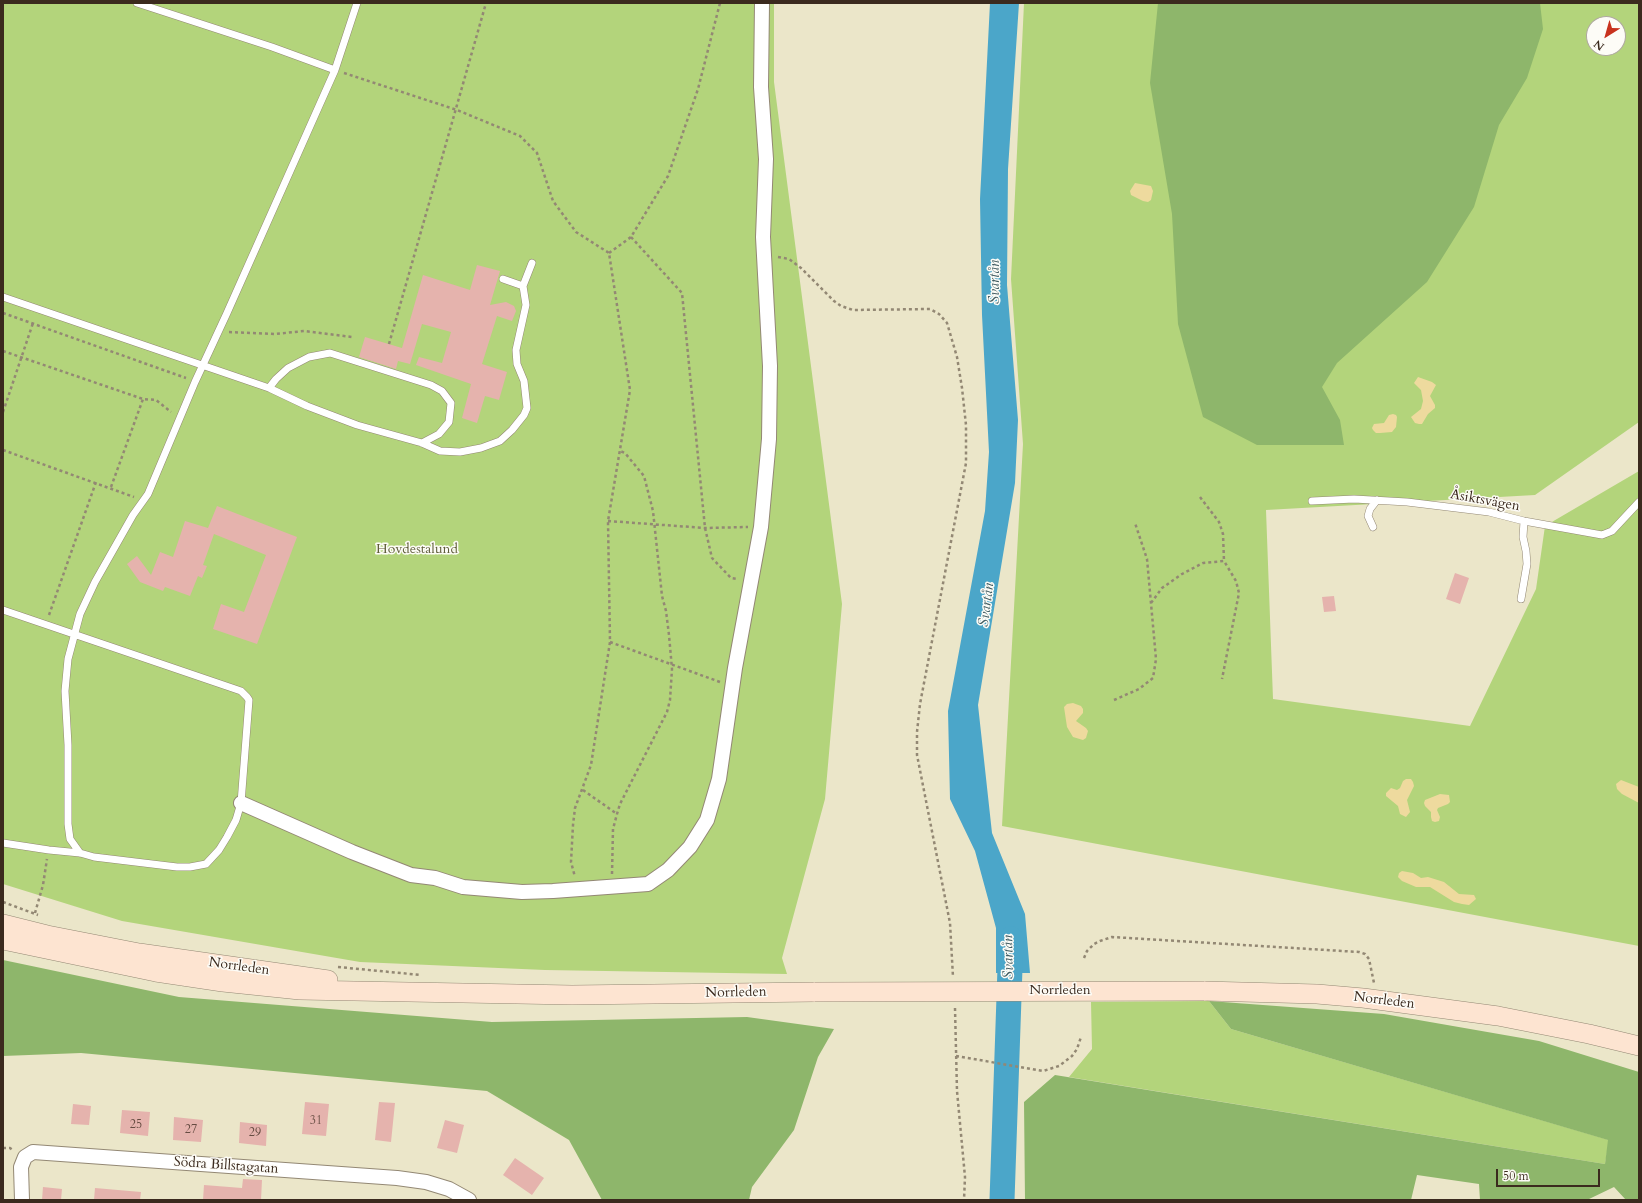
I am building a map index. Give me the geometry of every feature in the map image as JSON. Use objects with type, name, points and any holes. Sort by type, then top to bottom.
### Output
[{"type":"main road","name":"Norrleden","points":[[3,924],[47,935],[170,957],[306,977],[477,994]]},
{"type":"main road","name":"Norrleden","points":[[3,940],[156,972],[223,982],[300,990],[572,995],[815,992],[1204,991],[1317,994],[1363,998],[1498,1016],[1589,1034],[1639,1046]]},
{"type":"street","points":[[241,803],[352,852],[411,875],[435,878],[463,887],[522,892],[577,890],[648,884],[668,870],[690,847],[707,820],[720,779],[733,687],[761,526],[769,424],[770,366],[764,253],[766,160],[761,87],[762,3]]},
{"type":"street","name":"Södra Billstagatan","points":[[22,1200],[21,1167],[25,1157],[33,1152],[397,1178],[426,1182],[449,1188],[469,1200]]},
{"type":"lane","points":[[137,3],[219,29],[335,70]]},
{"type":"lane","points":[[80,853],[70,839],[68,824],[68,745],[65,691],[68,659],[80,614],[95,582],[133,515],[148,494],[195,382],[335,70],[357,3]]},
{"type":"lane","points":[[3,297],[202,367],[269,388],[306,406],[357,425],[422,443],[440,451],[460,452],[481,448],[500,441],[512,430],[524,415],[527,408],[524,381],[517,364],[516,350],[526,305],[523,286],[532,262]]},
{"type":"lane","points":[[503,279],[523,286]]},
{"type":"lane","points":[[269,388],[288,368],[309,357],[330,353],[431,384],[442,391],[450,403],[449,422],[439,434],[422,443]]},
{"type":"lane","name":"Åsiktsvägen","points":[[1312,500],[1377,500],[1489,512],[1524,521],[1602,535],[1612,531],[1639,502]]},
{"type":"lane","points":[[1373,527],[1368,516],[1370,509],[1377,500]]},
{"type":"lane","points":[[1520,599],[1527,564],[1523,537],[1524,521]]},
{"type":"lane","points":[[3,610],[241,691],[249,700],[241,803],[236,820],[227,837],[219,850],[206,864],[190,867],[177,867],[94,857],[80,853],[3,843]]},
{"type":"path","points":[[389,344],[457,110],[486,3]]},
{"type":"path","points":[[609,253],[631,237],[668,176],[698,89],[720,3]]},
{"type":"path","points":[[335,70],[457,110],[520,136],[537,153],[553,202],[576,232],[609,253],[630,390],[608,521],[610,642],[591,765],[583,790],[575,808],[571,843],[571,862],[577,890]]},
{"type":"path","points":[[631,237],[682,294],[705,528],[712,558],[731,578],[752,583]]},
{"type":"path","points":[[764,253],[789,260],[841,306],[852,310],[930,309],[939,314],[947,323],[957,357],[966,425],[966,463],[920,704],[917,732],[917,755],[950,923],[953,978]]},
{"type":"path","points":[[3,313],[195,382]]},
{"type":"path","points":[[3,412],[33,323]]},
{"type":"path","points":[[219,331],[275,334],[304,331],[352,337]]},
{"type":"path","points":[[3,351],[143,398],[156,400],[175,415],[181,417]]},
{"type":"path","points":[[111,487],[143,398]]},
{"type":"path","points":[[3,450],[111,487],[144,500]]},
{"type":"path","points":[[612,886],[611,850],[613,829],[620,804],[667,712],[670,700],[671,664],[653,510],[644,476],[625,452],[620,451]]},
{"type":"path","points":[[45,625],[96,482]]},
{"type":"path","points":[[1200,497],[1219,522],[1223,534],[1224,561],[1236,581],[1239,593],[1222,679]]},
{"type":"path","points":[[608,521],[705,528],[761,526]]},
{"type":"path","points":[[1114,700],[1139,689],[1153,678],[1156,659],[1147,559],[1135,523]]},
{"type":"path","points":[[1151,603],[1162,588],[1182,574],[1203,563],[1224,561]]},
{"type":"path","points":[[610,642],[733,687]]},
{"type":"path","points":[[583,790],[617,814]]},
{"type":"path","points":[[35,913],[43,885],[49,850]]},
{"type":"path","points":[[3,902],[42,916]]},
{"type":"path","points":[[1084,958],[1087,951],[1094,944],[1112,937],[1359,952],[1365,954],[1369,959],[1374,983]]},
{"type":"path","points":[[334,966],[426,975]]},
{"type":"path","points":[[954,1002],[957,1091],[964,1177],[964,1200]]},
{"type":"path","points":[[956,1056],[1042,1070],[1059,1066],[1064,1062],[1077,1049],[1081,1037]]},
{"type":"green space","name":"Hovdestalund","points":[[3,3],[774,3],[774,82],[842,604],[825,799],[782,958],[787,974],[545,970],[360,962],[122,921],[3,884]]},
{"type":"green space","points":[[1024,3],[1639,3],[1639,422],[1535,495],[1266,510],[1273,699],[1470,726],[1536,589],[1545,526],[1639,471],[1639,946],[1002,826],[1023,444],[1011,279]]},
{"type":"green space","points":[[1158,3],[1540,3],[1543,29],[1527,78],[1499,125],[1474,207],[1427,282],[1337,363],[1322,387],[1340,420],[1344,445],[1257,445],[1203,417],[1178,324],[1172,214],[1150,83]]},
{"type":"green space","points":[[3,960],[179,997],[492,1022],[747,1017],[834,1029],[818,1057],[794,1130],[752,1187],[749,1200],[602,1200],[569,1140],[487,1091],[81,1053],[3,1056]]},
{"type":"green space","points":[[1209,1001],[1231,1029],[1609,1140],[1605,1164],[1069,1077],[1092,1049],[1091,1002]]},
{"type":"green space","points":[[1209,1001],[1384,1014],[1539,1041],[1639,1072],[1639,1200],[1626,1200],[1614,1187],[1587,1200],[1480,1200],[1479,1184],[1417,1175],[1411,1200],[1025,1200],[1024,1102],[1055,1075],[1605,1164],[1608,1140],[1231,1029]]},
{"type":"sand","points":[[1135,183],[1151,186],[1153,191],[1151,200],[1148,202],[1143,201],[1131,195],[1130,191]]},
{"type":"sand","points":[[1418,377],[1436,385],[1430,396],[1435,408],[1428,414],[1422,424],[1415,423],[1411,417],[1421,409],[1423,401],[1421,390],[1414,383]]},
{"type":"sand","points":[[1393,414],[1397,417],[1396,427],[1392,432],[1376,433],[1373,430],[1372,428],[1374,424],[1384,423],[1389,415]]},
{"type":"sand","points":[[1073,703],[1081,706],[1083,709],[1083,713],[1076,721],[1088,731],[1086,738],[1083,740],[1073,737],[1067,727],[1064,707],[1067,704]]},
{"type":"sand","points":[[1406,779],[1411,779],[1414,786],[1407,800],[1410,812],[1406,817],[1400,814],[1398,806],[1386,796],[1386,793],[1391,788],[1397,790],[1400,788],[1403,781]]},
{"type":"sand","points":[[1621,780],[1639,787],[1639,803],[1622,794],[1617,789],[1616,784]]},
{"type":"sand","points":[[1440,794],[1449,795],[1450,802],[1438,808],[1437,810],[1440,817],[1439,821],[1435,822],[1432,821],[1431,812],[1424,803],[1425,800]]},
{"type":"sand","points":[[1402,871],[1413,873],[1421,878],[1428,877],[1444,882],[1459,894],[1474,895],[1476,899],[1469,905],[1454,902],[1430,887],[1416,887],[1402,881],[1398,877],[1399,873]]},
{"type":"water","points":[[990,3],[1019,3],[1008,169],[1007,285],[1018,420],[1015,483],[978,705],[992,833],[1025,914],[1030,973],[996,973],[996,928],[975,851],[950,799],[948,711],[985,511],[989,452],[982,315],[980,199]]},
{"type":"building","points":[[477,265],[500,271],[490,305],[506,302],[514,306],[516,311],[512,321],[497,316],[482,364],[507,372],[499,400],[485,396],[477,423],[462,418],[471,384],[416,365],[419,357],[442,363],[451,332],[422,324],[410,364],[398,361],[396,369],[359,357],[365,337],[402,348],[423,275],[470,290]]},
{"type":"building","points":[[217,506],[297,537],[257,644],[213,629],[221,604],[244,612],[266,555],[214,534],[203,565],[207,566],[202,578],[198,576],[190,596],[165,587],[163,591],[140,582],[127,564],[137,556],[151,575],[160,552],[173,557],[185,521],[208,528]]},
{"type":"building","points":[[1455,573],[1469,578],[1460,604],[1446,599]]},
{"type":"building","points":[[1334,596],[1336,611],[1324,612],[1322,597]]},
{"type":"building","points":[[305,1102],[329,1104],[326,1136],[302,1134]]},
{"type":"building","points":[[379,1102],[395,1103],[391,1142],[375,1140]]},
{"type":"building","points":[[73,1104],[91,1106],[89,1125],[71,1124]]},
{"type":"building","points":[[122,1110],[150,1112],[148,1136],[120,1133]]},
{"type":"building","points":[[174,1117],[203,1120],[201,1142],[173,1140]]},
{"type":"building","points":[[445,1120],[464,1125],[457,1153],[437,1148]]},
{"type":"building","points":[[240,1122],[267,1125],[266,1146],[239,1143]]},
{"type":"building","points":[[515,1158],[544,1178],[532,1195],[503,1175]]},
{"type":"building","points":[[243,1179],[262,1180],[261,1200],[203,1200],[204,1185],[242,1188]]},
{"type":"building","points":[[43,1187],[62,1189],[61,1200],[42,1200]]},
{"type":"building","points":[[95,1188],[141,1192],[140,1200],[94,1200]]},
{"type":"waterway","name":"Svartån","points":[[1002,1200],[1011,939]]}]
